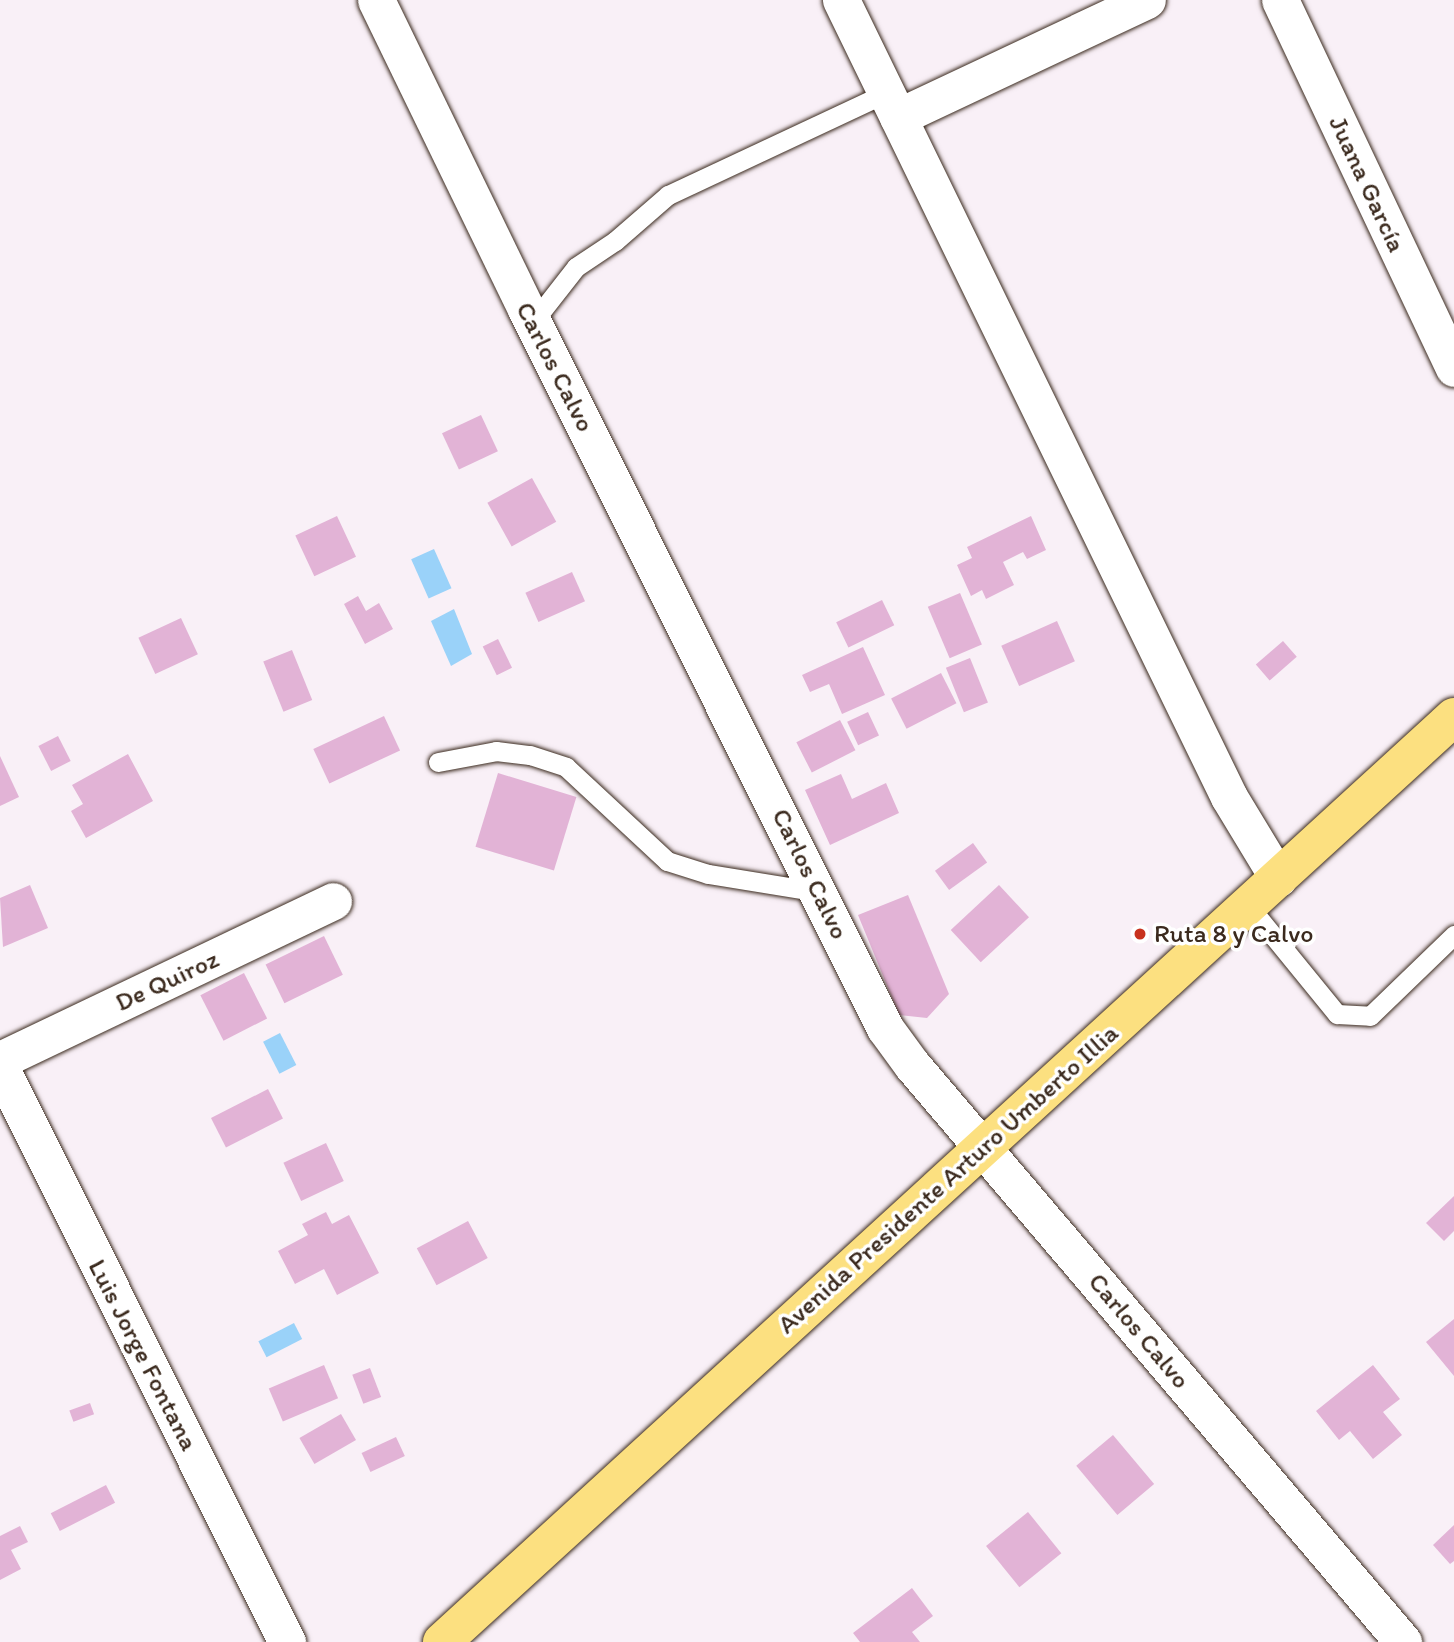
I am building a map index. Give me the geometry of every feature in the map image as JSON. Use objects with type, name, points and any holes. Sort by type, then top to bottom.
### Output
[{"type":"main road","name":"Avenida Presidente Arturo Umberto Illia","points":[[442,1642],[1454,717]]},
{"type":"street","name":"Carlos Calvo","points":[[376,0],[533,322],[886,1028],[912,1065],[1403,1642]]},
{"type":"street","points":[[841,0],[1223,785],[1278,878]]},
{"type":"street","points":[[892,105],[1147,0]]},
{"type":"street","name":"Juana García","points":[[1280,0],[1454,368]]},
{"type":"street","name":"De Quiroz","points":[[0,1060],[333,901]]},
{"type":"street","name":"Luis Jorge Fontana","points":[[0,1067],[286,1642]]},
{"type":"lane","points":[[533,322],[576,267],[615,241],[668,195],[892,105]]},
{"type":"lane","points":[[438,762],[496,751],[530,755],[566,767],[667,861],[708,874],[819,892]]},
{"type":"lane","points":[[1248,905],[1337,1014],[1370,1016],[1454,935]]},
{"type":"water","points":[[434,549],[451,588],[429,598],[411,559]]},
{"type":"water","points":[[454,609],[472,654],[451,666],[431,621]]},
{"type":"water","points":[[280,1033],[296,1065],[279,1074],[263,1042]]},
{"type":"water","points":[[294,1323],[302,1339],[267,1357],[258,1341]]},
{"type":"building","points":[[481,415],[498,451],[459,469],[442,433]]},
{"type":"building","points":[[532,478],[556,522],[512,546],[487,503]]},
{"type":"building","points":[[337,516],[356,557],[314,576],[295,535]]},
{"type":"building","points":[[1031,516],[1046,550],[1027,559],[1023,552],[1003,562],[1014,585],[986,599],[982,590],[971,596],[957,565],[972,558],[967,547]]},
{"type":"building","points":[[572,572],[585,601],[538,622],[525,593]]},
{"type":"building","points":[[960,593],[982,645],[950,658],[928,607]]},
{"type":"building","points":[[358,596],[366,611],[379,603],[393,629],[365,644],[344,604]]},
{"type":"building","points":[[882,600],[894,625],[848,648],[836,622]]},
{"type":"building","points":[[181,618],[198,654],[155,674],[138,638]]},
{"type":"building","points":[[1057,621],[1075,661],[1019,686],[1001,646]]},
{"type":"building","points":[[498,639],[512,668],[497,675],[483,646]]},
{"type":"building","points":[[1283,641],[1297,657],[1270,680],[1256,665]]},
{"type":"building","points":[[863,647],[885,695],[842,714],[829,684],[810,692],[802,675]]},
{"type":"building","points":[[292,650],[312,700],[283,712],[263,662]]},
{"type":"building","points":[[970,658],[988,703],[964,712],[946,668]]},
{"type":"building","points":[[941,673],[956,703],[907,729],[891,698]]},
{"type":"building","points":[[868,712],[879,736],[858,745],[847,722]]},
{"type":"building","points":[[384,716],[400,750],[329,783],[313,749]]},
{"type":"building","points":[[840,720],[855,750],[812,773],[796,742]]},
{"type":"building","points":[[58,736],[71,761],[51,771],[38,746]]},
{"type":"building","points":[[128,754],[153,801],[86,838],[71,811],[83,804],[72,785]]},
{"type":"building","points":[[0,756],[19,797],[0,806]]},
{"type":"building","points":[[498,773],[576,797],[554,871],[475,847]]},
{"type":"building","points":[[841,774],[852,799],[886,783],[899,813],[830,845],[805,790]]},
{"type":"building","points":[[973,843],[987,862],[949,890],[935,871]]},
{"type":"building","points":[[30,885],[48,928],[3,947],[0,898]]},
{"type":"building","points":[[999,885],[1029,917],[981,962],[951,930]]},
{"type":"building","points":[[908,895],[949,994],[927,1018],[899,1015],[858,915]]},
{"type":"building","points":[[324,936],[343,975],[284,1003],[266,964]]},
{"type":"building","points":[[244,973],[267,1018],[223,1041],[200,995]]},
{"type":"building","points":[[268,1089],[283,1118],[226,1147],[211,1118]]},
{"type":"building","points":[[326,1143],[344,1181],[301,1201],[283,1163]]},
{"type":"building","points":[[1454,1196],[1454,1231],[1444,1241],[1426,1223]]},
{"type":"building","points":[[326,1212],[332,1224],[349,1215],[379,1273],[337,1295],[324,1269],[295,1284],[278,1251],[308,1235],[302,1224]]},
{"type":"building","points":[[468,1221],[488,1258],[437,1285],[417,1248]]},
{"type":"building","points":[[1454,1319],[1454,1376],[1426,1342]]},
{"type":"building","points":[[324,1365],[338,1398],[283,1422],[269,1388]]},
{"type":"building","points":[[1373,1365],[1400,1399],[1383,1412],[1402,1435],[1373,1459],[1350,1431],[1339,1440],[1316,1411]]},
{"type":"building","points":[[370,1368],[381,1397],[363,1404],[352,1375]]},
{"type":"building","points":[[90,1403],[94,1414],[73,1422],[69,1411]]},
{"type":"building","points":[[341,1414],[356,1440],[314,1464],[299,1438]]},
{"type":"building","points":[[1113,1435],[1154,1484],[1117,1515],[1076,1466]]},
{"type":"building","points":[[396,1437],[405,1456],[370,1472],[362,1453]]},
{"type":"building","points":[[106,1485],[115,1503],[60,1531],[51,1513]]},
{"type":"building","points":[[1028,1512],[1061,1553],[1019,1587],[986,1546]]},
{"type":"building","points":[[1454,1525],[1454,1561],[1450,1564],[1433,1545]]},
{"type":"building","points":[[20,1526],[28,1542],[11,1550],[21,1569],[0,1580],[0,1536]]},
{"type":"building","points":[[912,1588],[933,1616],[912,1632],[920,1642],[860,1642],[853,1633]]},
{"type":"place","name":"Ruta 8 y Calvo","points":[[1140,934]]}]
